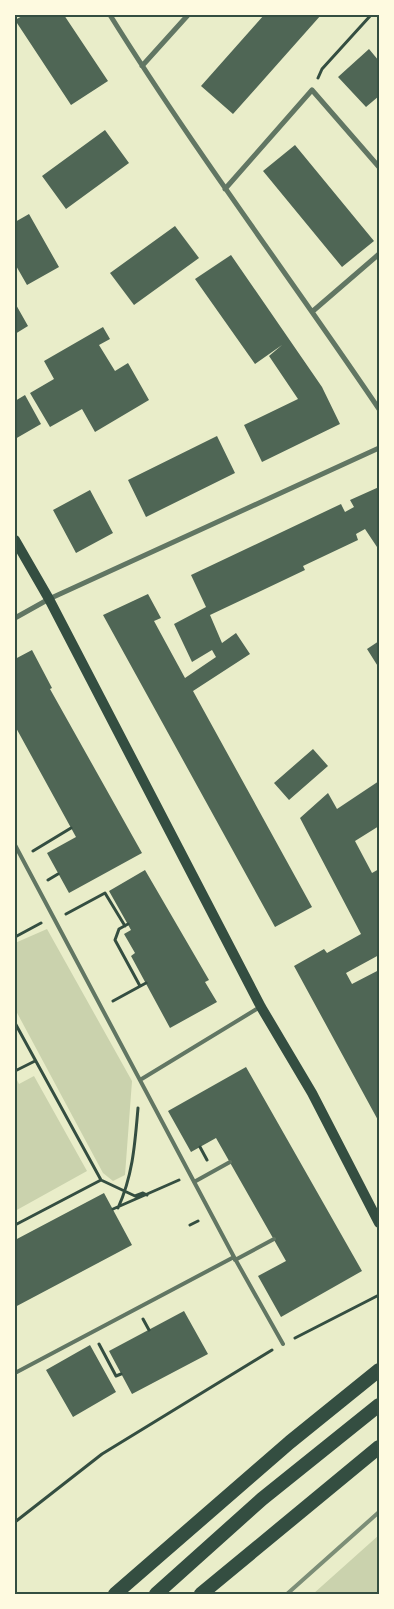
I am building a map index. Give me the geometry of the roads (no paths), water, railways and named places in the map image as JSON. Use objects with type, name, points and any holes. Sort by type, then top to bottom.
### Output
[{"type":"highway","points":[[115,1594],[201,1518],[379,1370]]},
{"type":"highway","points":[[156,1594],[262,1499],[379,1405]]},
{"type":"highway","points":[[201,1594],[379,1447]]},
{"type":"main road","points":[[15,540],[49,600],[261,1007],[312,1093],[379,1223]]},
{"type":"street","points":[[110,15],[225,189],[313,311],[379,409]]},
{"type":"street","points":[[142,66],[188,15]]},
{"type":"street","points":[[225,189],[312,90],[379,167]]},
{"type":"street","points":[[313,311],[379,254]]},
{"type":"street","points":[[15,618],[49,600],[379,448]]},
{"type":"lane","points":[[15,845],[235,1259],[283,1344]]},
{"type":"lane","points":[[140,1080],[261,1007]]},
{"type":"lane","points":[[194,1182],[230,1162]]},
{"type":"lane","points":[[15,1373],[274,1238]]},
{"type":"railway","points":[[287,1594],[379,1512]]}]
